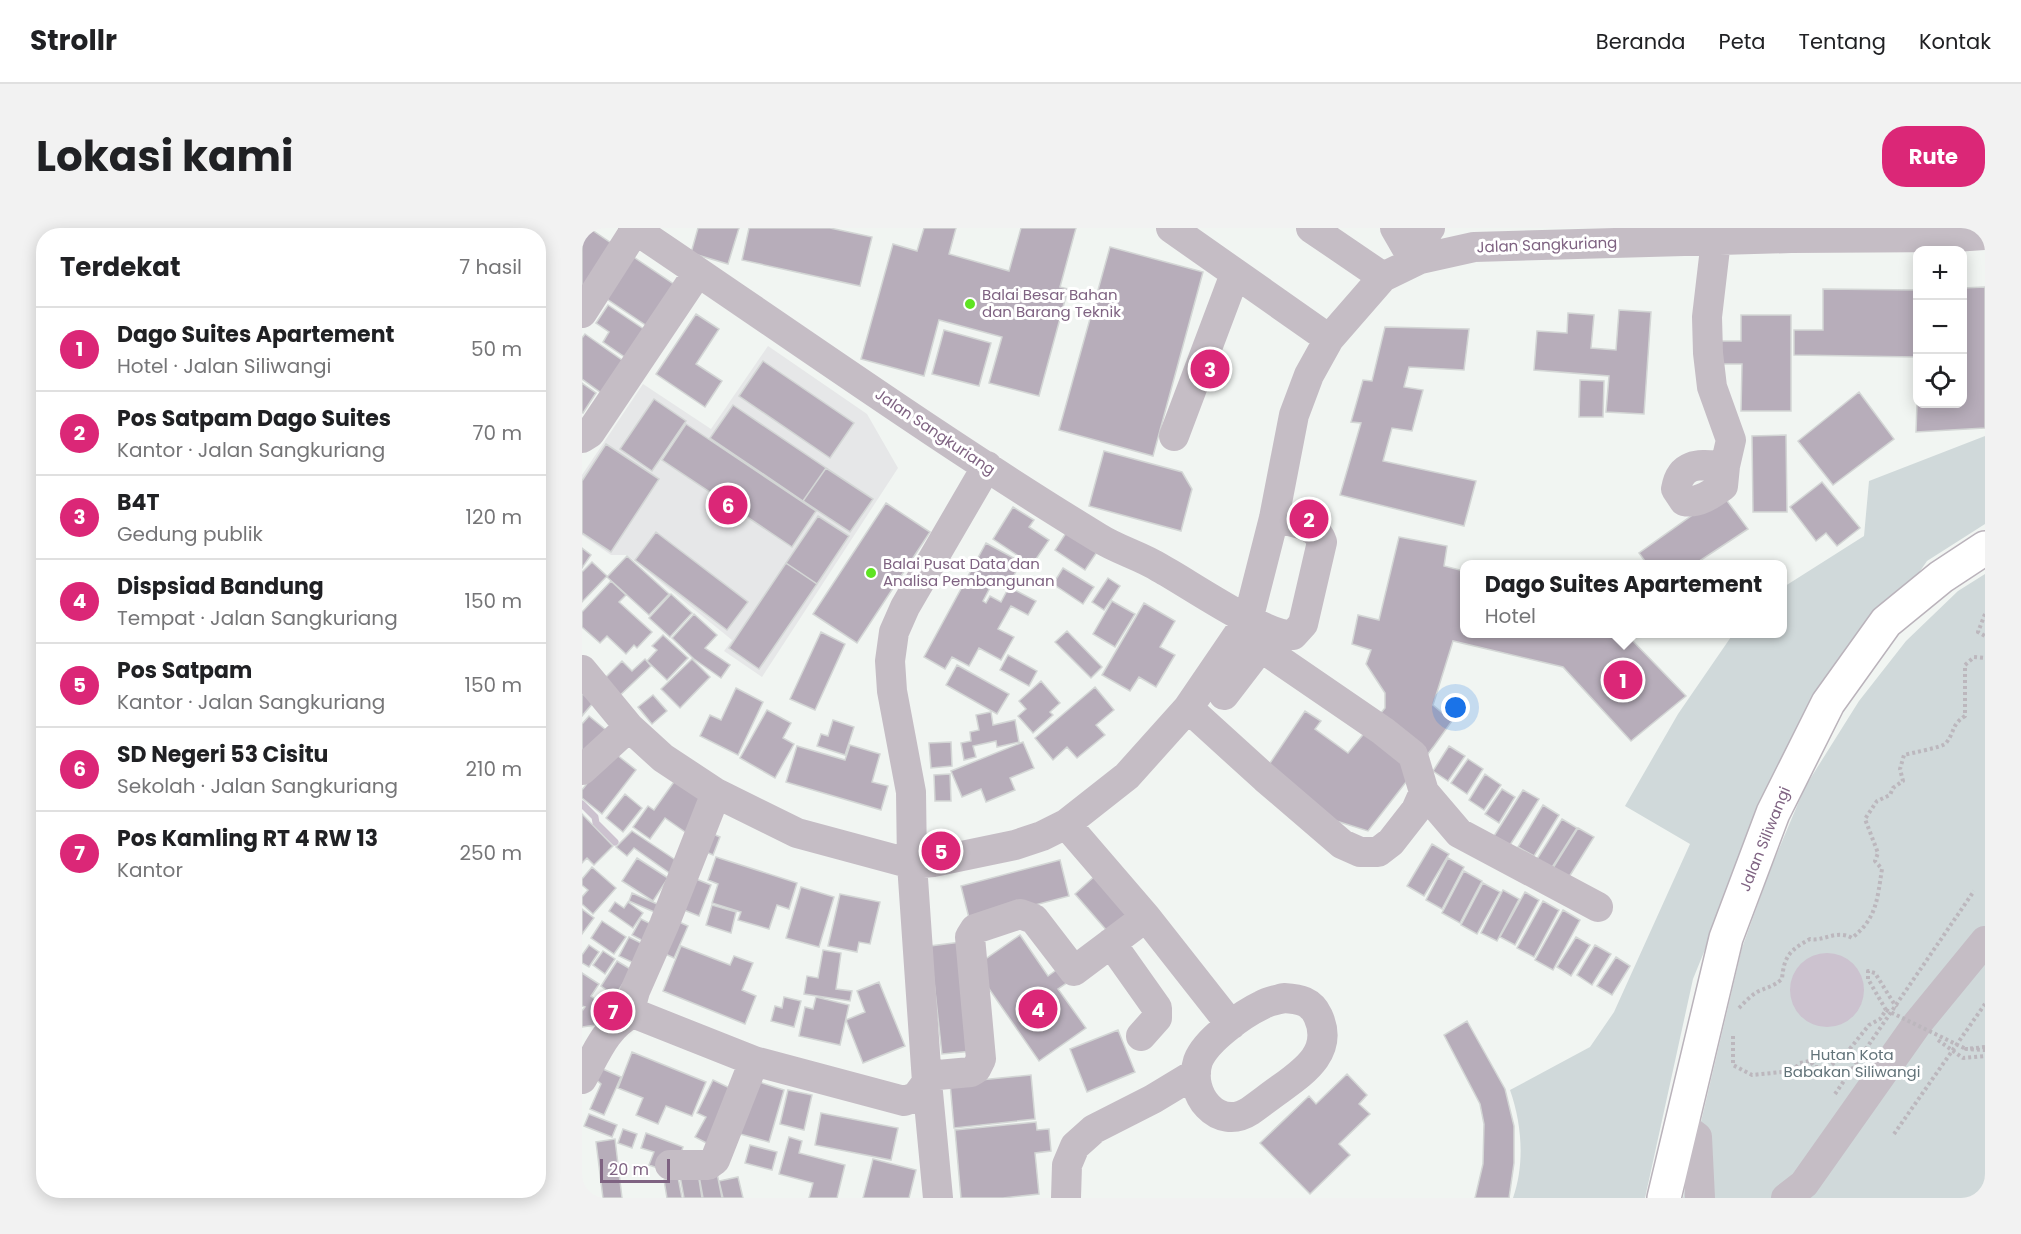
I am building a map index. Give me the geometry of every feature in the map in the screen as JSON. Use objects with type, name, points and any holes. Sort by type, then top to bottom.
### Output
[{"type":"main road","name":"Jalan Siliwangi","points":[[1664,1198],[1726,938],[1773,813],[1828,703],[1886,622],[1941,577],[1985,548]]},
{"type":"street","points":[[1171,228],[1329,339]]},
{"type":"street","points":[[1311,228],[1383,277]]},
{"type":"street","points":[[1407,246],[1421,246],[1424,235],[1430,228]]},
{"type":"street","points":[[582,312],[634,229]]},
{"type":"street","name":"Jalan Sangkuriang","points":[[634,229],[987,466],[1102,540],[1157,566],[1249,633]]},
{"type":"street","name":"Jalan Sangkuriang","points":[[582,670],[629,726],[663,758],[716,793],[797,833],[913,873],[933,862],[1071,829],[1193,713],[1249,633],[1294,415],[1309,375],[1329,339],[1407,246],[1474,247],[1550,236],[1681,234],[1716,240],[1823,233],[1953,244],[1985,235]]},
{"type":"street","points":[[1716,240],[1707,317],[1708,353],[1712,387],[1731,440],[1725,466]]},
{"type":"street","points":[[582,438],[590,433],[698,272]]},
{"type":"street","points":[[1174,436],[1236,274]]},
{"type":"street","points":[[938,1198],[927,1079],[913,873],[912,808],[909,775],[892,691],[890,661],[894,633],[905,607],[987,466]]},
{"type":"street","points":[[1249,633],[1293,635],[1303,624],[1322,542],[1317,531],[1311,528],[1274,518]]},
{"type":"street","points":[[1224,694],[1249,633]]},
{"type":"street","points":[[1249,633],[1413,755],[1424,792],[1459,833],[1598,907]]},
{"type":"street","points":[[1193,713],[1342,844],[1360,852],[1378,852],[1391,842],[1416,810],[1424,792]]},
{"type":"street","points":[[582,770],[629,726]]},
{"type":"street","points":[[633,1013],[632,1002],[635,991],[664,925],[716,793]]},
{"type":"street","points":[[1071,829],[1146,917],[1231,1025]]},
{"type":"street","points":[[633,1013],[754,1061],[904,1101],[916,1097],[927,1079],[970,1072],[976,1069],[981,1059],[970,937],[975,929],[1020,915],[1034,919],[1074,971],[1146,917]]},
{"type":"street","points":[[1786,1198],[1804,1184],[1917,1024],[1985,941]]},
{"type":"street","points":[[1111,943],[1157,1008],[1156,1018],[1141,1036]]},
{"type":"street","points":[[1284,998],[1300,999],[1311,1005],[1317,1014],[1323,1040],[1312,1063],[1291,1081],[1241,1116],[1228,1117],[1206,1107],[1198,1090],[1196,1073],[1198,1062],[1205,1049],[1231,1025],[1265,1003],[1284,998]]},
{"type":"street","points":[[582,1079],[609,1030],[617,1022],[633,1013]]},
{"type":"street","points":[[670,1165],[708,1165],[715,1160],[754,1061]]},
{"type":"street","points":[[1066,1198],[1067,1165],[1075,1146],[1094,1129],[1153,1099],[1196,1073]]},
{"type":"street","points":[[1681,1125],[1697,1137],[1700,1198]]},
{"type":"path","points":[[1985,614],[1978,632],[1985,636]]},
{"type":"path","points":[[1737,1010],[1760,990],[1772,987],[1782,979],[1783,968],[1792,948],[1810,939],[1816,940],[1826,936],[1846,935],[1852,938],[1866,928],[1874,912],[1882,869],[1875,861],[1878,853],[1865,819],[1877,801],[1890,795],[1893,788],[1903,782],[1900,769],[1904,755],[1942,746],[1947,742],[1956,722],[1965,716],[1965,665],[1974,657],[1985,658]]},
{"type":"path","points":[[1835,1094],[1974,891]]},
{"type":"path","points":[[1893,1002],[1875,973],[1868,971],[1868,979],[1886,1010],[1966,1049],[1985,1049]]},
{"type":"path","points":[[1894,1134],[1985,1004]]},
{"type":"path","points":[[1734,1029],[1733,1065],[1752,1075],[1791,1071],[1800,1063],[1810,1061],[1815,1067],[1828,1068],[1848,1051],[1869,1026],[1880,1019],[1886,1010]]},
{"type":"path","points":[[1963,1058],[1985,1056]]},
{"type":"shaded area","points":[[768,346],[867,414],[898,468],[762,677],[724,651],[732,640],[627,555],[611,555],[582,535],[582,475],[643,384],[711,429]]},
{"type":"shaded area","points":[[1827,953],[1848,959],[1858,969],[1864,990],[1858,1011],[1848,1021],[1827,1027],[1806,1021],[1796,1011],[1790,990],[1796,969],[1806,959]]},
{"type":"green space","points":[[1985,436],[1985,524],[1927,561],[1902,597],[1728,893],[1693,979],[1645,1198],[1513,1198],[1519,1172],[1520,1144],[1517,1116],[1510,1090],[1590,1047],[1614,1012],[1690,844],[1625,806],[1678,714],[1730,638],[1787,638],[1787,585],[1864,536],[1869,481]]},
{"type":"green space","name":"Hutan Kota Babakan Siliwangi","points":[[1985,574],[1985,1198],[1683,1198],[1742,948],[1770,870],[1805,787],[1859,701],[1906,641],[1958,591]]},
{"type":"building","points":[[582,228],[589,228],[614,245],[582,291]]},
{"type":"building","points":[[698,228],[739,228],[728,264],[691,253]]},
{"type":"building","points":[[749,228],[830,228],[872,237],[860,286],[742,260]]},
{"type":"building","name":"Balai Besar Bahan dan Barang Teknik","points":[[924,228],[956,228],[949,254],[1009,271],[1021,228],[1076,228],[1060,287],[1068,289],[1039,396],[989,383],[1002,337],[939,320],[924,376],[861,359],[893,244],[917,251]]},
{"type":"building","name":"Balai Besar Bahan dan Barang Teknik","points":[[1110,247],[1203,272],[1153,456],[1059,430]]},
{"type":"building","points":[[629,254],[678,287],[647,326],[601,295]]},
{"type":"building","points":[[1985,287],[1985,428],[1916,432],[1917,408],[1967,408],[1967,288]]},
{"type":"building","points":[[1823,289],[1913,290],[1913,357],[1794,355],[1794,330],[1823,330]]},
{"type":"building","points":[[608,305],[651,334],[632,362],[603,342],[609,332],[596,323]]},
{"type":"building","points":[[1619,310],[1651,312],[1644,414],[1606,412],[1609,376],[1534,370],[1537,331],[1567,333],[1568,313],[1594,315],[1591,348],[1616,350]]},
{"type":"building","points":[[696,314],[719,329],[696,364],[722,381],[705,407],[656,374]]},
{"type":"building","points":[[1741,315],[1791,315],[1791,411],[1741,411],[1742,364],[1716,364],[1716,341],[1741,341]]},
{"type":"building","points":[[1385,327],[1469,329],[1464,370],[1409,367],[1404,387],[1423,390],[1412,431],[1392,428],[1383,461],[1476,481],[1464,526],[1340,495],[1361,423],[1351,422],[1363,380],[1372,381]]},
{"type":"building","name":"Balai Besar Bahan dan Barang Teknik","points":[[944,330],[991,343],[979,386],[932,374]]},
{"type":"building","points":[[585,334],[629,365],[607,397],[582,379],[582,338]]},
{"type":"building","points":[[763,361],[854,423],[830,458],[739,396]]},
{"type":"building","points":[[1580,380],[1604,381],[1603,417],[1579,417]]},
{"type":"building","points":[[582,383],[596,393],[583,413],[582,412]]},
{"type":"building","points":[[1859,392],[1894,439],[1833,485],[1798,441]]},
{"type":"building","points":[[654,399],[686,421],[652,471],[620,449]]},
{"type":"building","points":[[733,405],[826,468],[803,501],[710,438]]},
{"type":"building","points":[[686,424],[816,511],[792,547],[662,460]]},
{"type":"building","points":[[1786,435],[1787,512],[1753,512],[1752,436]]},
{"type":"building","points":[[606,444],[659,479],[611,552],[582,533],[582,481]]},
{"type":"building","points":[[1104,451],[1182,472],[1192,489],[1181,531],[1089,506]]},
{"type":"building","points":[[826,468],[873,499],[850,532],[803,501]]},
{"type":"building","points":[[1822,482],[1860,528],[1837,546],[1826,533],[1816,541],[1790,507]]},
{"type":"building","points":[[1722,494],[1748,529],[1701,560],[1644,560],[1639,553]]},
{"type":"building","name":"Balai Pusat Data dan Analisa Pembangunan","points":[[886,503],[930,532],[857,643],[813,614]]},
{"type":"building","points":[[1013,507],[1034,520],[1029,527],[1049,540],[1032,565],[993,539]]},
{"type":"building","points":[[818,516],[849,536],[817,584],[786,563]]},
{"type":"building","points":[[656,532],[748,602],[727,630],[635,560]]},
{"type":"building","points":[[1066,533],[1097,552],[1085,570],[1055,550]]},
{"type":"building","points":[[1399,537],[1447,546],[1444,566],[1460,570],[1460,638],[1630,638],[1686,696],[1631,741],[1563,667],[1453,641],[1433,705],[1452,721],[1368,831],[1330,819],[1266,769],[1305,711],[1321,721],[1315,729],[1348,753],[1385,708],[1385,693],[1366,664],[1371,650],[1352,644],[1358,615],[1379,620]]},
{"type":"building","points":[[986,543],[1021,562],[1006,590],[993,582],[983,601],[986,603],[990,596],[1001,602],[1009,587],[1036,601],[1028,615],[1011,606],[998,629],[1014,637],[1001,660],[979,648],[969,666],[952,657],[945,669],[924,657]]},
{"type":"building","points":[[582,548],[591,555],[582,568]]},
{"type":"building","points":[[627,556],[669,594],[649,615],[607,577]]},
{"type":"building","points":[[592,562],[607,576],[582,602],[582,572]]},
{"type":"building","points":[[786,563],[817,584],[759,669],[729,648]]},
{"type":"building","points":[[1063,568],[1094,587],[1083,604],[1053,584]]},
{"type":"building","points":[[1108,578],[1120,586],[1104,610],[1092,602]]},
{"type":"building","points":[[611,581],[626,595],[619,602],[652,632],[637,648],[634,645],[626,654],[607,636],[600,643],[582,627],[582,612]]},
{"type":"building","points":[[671,594],[692,613],[670,637],[649,618]]},
{"type":"building","points":[[1112,601],[1135,614],[1115,647],[1093,634]]},
{"type":"building","points":[[1144,603],[1175,621],[1160,647],[1175,655],[1156,687],[1139,677],[1130,691],[1102,675]]},
{"type":"building","points":[[694,614],[717,635],[705,648],[730,665],[721,678],[694,659],[672,638]]},
{"type":"building","points":[[1067,631],[1102,667],[1091,678],[1055,642]]},
{"type":"building","points":[[821,632],[845,644],[815,710],[790,699]]},
{"type":"building","points":[[663,635],[688,658],[667,680],[647,661],[657,650],[652,646]]},
{"type":"building","points":[[1008,655],[1037,671],[1029,686],[1000,670]]},
{"type":"building","points":[[645,659],[651,666],[616,699],[600,683],[622,661],[632,671]]},
{"type":"building","points":[[692,659],[710,677],[680,708],[661,689]]},
{"type":"building","points":[[957,665],[1009,694],[997,714],[946,685]]},
{"type":"building","points":[[1041,681],[1060,703],[1050,712],[1053,715],[1033,733],[1018,716],[1026,709],[1019,701]]},
{"type":"building","points":[[1095,687],[1114,710],[1096,725],[1105,735],[1077,758],[1067,747],[1053,760],[1035,738]]},
{"type":"building","points":[[736,688],[763,702],[738,755],[700,736],[710,715],[721,720]]},
{"type":"building","points":[[582,693],[593,703],[582,716]]},
{"type":"building","points":[[653,695],[667,711],[652,724],[638,707]]},
{"type":"building","points":[[767,710],[791,723],[783,738],[794,744],[775,778],[740,758]]},
{"type":"building","points":[[991,712],[993,725],[1015,720],[1019,742],[997,747],[996,741],[973,746],[976,757],[964,760],[961,743],[971,741],[970,732],[979,730],[976,715]]},
{"type":"building","points":[[589,716],[606,730],[582,755],[582,724]]},
{"type":"building","points":[[833,720],[854,727],[845,755],[817,746],[821,734],[828,736]]},
{"type":"building","points":[[951,742],[952,766],[931,768],[929,743]]},
{"type":"building","points":[[1023,742],[1034,768],[1010,778],[1015,790],[986,802],[981,789],[962,797],[951,771]]},
{"type":"building","points":[[850,745],[880,754],[872,782],[888,786],[881,810],[786,782],[797,746],[845,760]]},
{"type":"building","points":[[1449,746],[1465,756],[1448,781],[1433,771]]},
{"type":"building","points":[[612,751],[636,770],[602,814],[582,798],[582,790]]},
{"type":"building","points":[[1468,759],[1483,769],[1467,794],[1451,783]]},
{"type":"building","points":[[950,774],[951,801],[935,801],[934,775]]},
{"type":"building","points":[[1485,774],[1501,785],[1484,810],[1469,800]]},
{"type":"building","points":[[676,779],[709,804],[688,834],[665,818],[650,839],[633,827],[648,806],[654,810]]},
{"type":"building","points":[[1502,789],[1515,797],[1499,823],[1485,814]]},
{"type":"building","points":[[1523,790],[1539,799],[1510,845],[1494,836]]},
{"type":"building","points":[[625,794],[642,808],[623,832],[606,818]]},
{"type":"building","points":[[1543,805],[1559,815],[1534,856],[1518,847]]},
{"type":"building","points":[[582,814],[613,846],[594,865],[587,858],[582,863]]},
{"type":"building","points":[[1562,819],[1577,828],[1551,869],[1537,859]]},
{"type":"building","points":[[1578,828],[1594,837],[1569,877],[1553,868]]},
{"type":"building","points":[[632,831],[677,861],[671,874],[634,848],[627,856],[616,847]]},
{"type":"building","points":[[706,831],[720,837],[713,855],[699,849]]},
{"type":"building","points":[[1432,844],[1449,854],[1424,896],[1407,886]]},
{"type":"building","points":[[716,857],[797,883],[789,909],[777,905],[769,929],[738,920],[741,912],[712,903],[718,884],[708,880]]},
{"type":"building","points":[[637,858],[668,878],[653,901],[622,881]]},
{"type":"building","points":[[1448,858],[1464,867],[1442,909],[1426,900]]},
{"type":"building","points":[[1060,860],[1069,896],[970,922],[961,886]]},
{"type":"building","points":[[592,867],[616,888],[593,914],[582,904],[582,897],[588,890],[582,885],[582,879]]},
{"type":"building","points":[[1464,871],[1482,881],[1460,923],[1442,913]]},
{"type":"building","points":[[1097,874],[1130,912],[1108,932],[1075,894]]},
{"type":"building","points":[[691,877],[711,885],[699,916],[679,908]]},
{"type":"building","points":[[1483,883],[1500,892],[1477,934],[1461,925]]},
{"type":"building","points":[[801,887],[834,897],[819,947],[786,938]]},
{"type":"building","points":[[1503,890],[1519,899],[1497,941],[1481,933]]},
{"type":"building","points":[[1525,892],[1539,900],[1515,945],[1500,937]]},
{"type":"building","points":[[632,893],[664,907],[661,915],[629,901]]},
{"type":"building","points":[[840,894],[880,902],[870,944],[859,942],[857,952],[828,946]]},
{"type":"building","points":[[1543,901],[1559,910],[1534,957],[1517,948]]},
{"type":"building","points":[[615,902],[624,908],[628,902],[643,913],[633,928],[609,911]]},
{"type":"building","points":[[712,905],[736,912],[731,933],[706,925]]},
{"type":"building","points":[[582,909],[594,918],[582,934]]},
{"type":"building","points":[[1563,910],[1580,920],[1553,970],[1535,960]]},
{"type":"building","points":[[670,918],[688,926],[674,958],[661,952]]},
{"type":"building","points":[[641,919],[657,927],[649,944],[632,935]]},
{"type":"building","points":[[602,921],[626,937],[614,954],[591,938]]},
{"type":"building","points":[[1020,935],[1048,976],[1062,966],[1071,980],[1058,989],[1086,1028],[1039,1061],[974,967]]},
{"type":"building","points":[[629,937],[649,947],[640,966],[619,956]]},
{"type":"building","points":[[1576,937],[1590,945],[1571,976],[1557,967]]},
{"type":"building","points":[[961,942],[973,1051],[942,1054],[930,946]]},
{"type":"building","points":[[589,945],[599,952],[589,967],[582,963],[582,955]]},
{"type":"building","points":[[1595,945],[1611,954],[1592,985],[1577,975]]},
{"type":"building","points":[[681,946],[730,965],[734,956],[753,963],[742,990],[756,996],[745,1024],[663,991]]},
{"type":"building","points":[[823,950],[841,953],[836,989],[852,991],[850,1001],[804,994],[807,976],[818,978]]},
{"type":"building","points":[[603,951],[615,959],[605,974],[593,965]]},
{"type":"building","points":[[1616,957],[1630,966],[1612,995],[1597,986]]},
{"type":"building","points":[[617,961],[632,970],[615,996],[601,986]]},
{"type":"building","points":[[582,973],[599,984],[591,996],[608,1009],[596,1025],[582,1027],[582,1011],[585,1007],[582,1006]]},
{"type":"building","points":[[879,982],[905,1046],[863,1063],[846,1020],[865,1012],[857,991]]},
{"type":"building","points":[[784,997],[801,1001],[794,1027],[771,1021],[775,1006],[782,1008]]},
{"type":"building","points":[[816,997],[849,1005],[840,1045],[799,1036],[805,1007],[813,1009]]},
{"type":"building","points":[[1467,1021],[1505,1089],[1514,1126],[1514,1163],[1509,1198],[1475,1198],[1483,1164],[1484,1124],[1480,1104],[1444,1035]]},
{"type":"building","points":[[1118,1030],[1135,1072],[1087,1092],[1070,1049]]},
{"type":"building","points":[[632,1052],[706,1082],[692,1116],[666,1106],[658,1124],[636,1115],[643,1098],[618,1088]]},
{"type":"building","points":[[596,1066],[621,1077],[604,1115],[590,1109],[601,1084],[592,1076]]},
{"type":"building","points":[[1347,1074],[1367,1095],[1359,1104],[1370,1114],[1339,1144],[1350,1155],[1310,1194],[1260,1143],[1309,1096],[1316,1104]]},
{"type":"building","points":[[1031,1075],[1035,1119],[954,1128],[950,1083]]},
{"type":"building","points":[[713,1080],[738,1092],[712,1146],[695,1137],[706,1117],[697,1113]]},
{"type":"building","points":[[756,1081],[784,1090],[769,1142],[740,1134]]},
{"type":"building","points":[[788,1090],[812,1095],[804,1130],[780,1124]]},
{"type":"building","points":[[821,1113],[898,1128],[891,1160],[815,1145]]},
{"type":"building","points":[[589,1114],[617,1125],[612,1137],[584,1126]]},
{"type":"building","points":[[1036,1122],[1037,1130],[1049,1129],[1051,1151],[1035,1153],[1039,1194],[1003,1198],[961,1198],[955,1130]]},
{"type":"building","points":[[623,1129],[637,1134],[632,1148],[618,1143]]},
{"type":"building","points":[[646,1133],[683,1147],[678,1162],[666,1171],[649,1165],[654,1152],[641,1148]]},
{"type":"building","points":[[789,1137],[802,1141],[799,1153],[845,1165],[837,1198],[809,1198],[813,1183],[779,1174]]},
{"type":"building","points":[[615,1139],[622,1198],[603,1198],[596,1142]]},
{"type":"building","points":[[750,1145],[777,1152],[772,1170],[745,1163]]},
{"type":"building","points":[[873,1159],[916,1170],[909,1198],[863,1198]]},
{"type":"building","points":[[698,1173],[702,1198],[684,1198],[680,1176]]},
{"type":"building","points":[[717,1173],[722,1198],[703,1198],[699,1176]]},
{"type":"building","points":[[678,1177],[682,1198],[667,1198],[664,1180]]},
{"type":"building","points":[[738,1177],[743,1198],[723,1198],[719,1181]]},
{"type":"waterway","points":[[582,804],[595,817],[596,823],[615,842]]},
{"type":"place","name":"Balai Besar Bahan dan Barang Teknik","points":[[970,304]]},
{"type":"place","name":"B4T","points":[[1210,369]]},
{"type":"place","name":"SD Negeri 53 Cisitu","points":[[728,505]]},
{"type":"place","name":"Pos Satpam Dago Suites","points":[[1309,519]]},
{"type":"place","name":"Balai Pusat Data dan Analisa Pembangunan","points":[[871,573]]},
{"type":"place","name":"Dago Suites Apartement","points":[[1623,680]]},
{"type":"place","name":"Pos Satpam","points":[[941,851]]},
{"type":"place","name":"Dispsiad Bandung","points":[[1038,1009]]},
{"type":"place","name":"Pos Kamling RT 4 RW 13","points":[[613,1011]]}]
